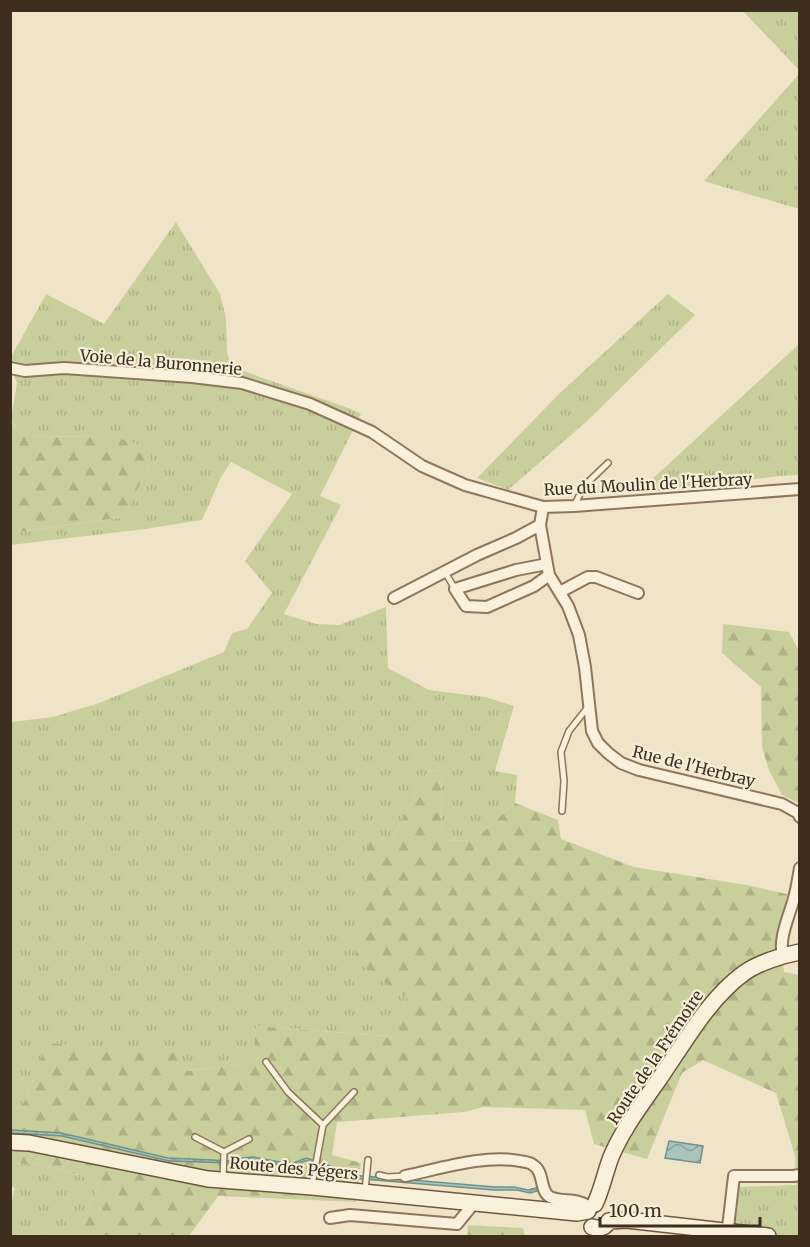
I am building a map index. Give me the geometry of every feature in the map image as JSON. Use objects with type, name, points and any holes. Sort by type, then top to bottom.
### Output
[{"type":"street","name":"Voie de la Buronnerie","points":[[10,368],[25,371],[86,369],[242,383],[310,404],[372,432]]},
{"type":"street","name":"Rue du Moulin de l'Herbray","points":[[372,432],[422,466],[465,485],[543,507],[800,489]]},
{"type":"street","name":"Rue de l'Herbray","points":[[543,507],[540,525],[548,570],[568,606],[579,635],[592,731],[598,743],[621,763],[639,770],[782,804],[798,813],[800,817]]},
{"type":"street","points":[[394,598],[540,525]]},
{"type":"street","points":[[516,570],[548,570],[534,586],[487,607],[466,606],[455,589],[516,570]]},
{"type":"street","points":[[560,592],[588,577],[596,577],[638,593]]},
{"type":"street","points":[[783,955],[781,949],[783,937],[800,868]]},
{"type":"street","name":"Route de la Frémoire","points":[[595,1216],[611,1158],[627,1125],[711,1004],[747,971],[783,955],[800,952]]},
{"type":"street","name":"Route des Pégers","points":[[10,1142],[29,1143],[208,1179],[474,1203],[728,1234],[768,1236]]},
{"type":"street","points":[[405,1176],[481,1160],[507,1159],[533,1164],[540,1171],[545,1192],[550,1197],[585,1203],[595,1216]]},
{"type":"street","points":[[728,1234],[734,1176],[800,1174]]},
{"type":"street","points":[[330,1218],[350,1215],[457,1224],[474,1203]]},
{"type":"lane","points":[[574,506],[584,486],[608,463]]},
{"type":"lane","points":[[445,571],[455,589]]},
{"type":"lane","points":[[562,811],[564,781],[561,752],[569,731],[589,705]]},
{"type":"lane","points":[[266,1062],[288,1092],[323,1125]]},
{"type":"lane","points":[[312,1187],[323,1125],[354,1092]]},
{"type":"lane","points":[[195,1137],[224,1152]]},
{"type":"lane","points":[[224,1152],[249,1139]]},
{"type":"lane","points":[[223,1180],[224,1152]]},
{"type":"lane","points":[[365,1192],[368,1160]]},
{"type":"lane","points":[[379,1174],[388,1177],[405,1176]]},
{"type":"green space","points":[[743,11],[799,11],[799,70]]},
{"type":"green space","points":[[799,74],[799,209],[704,181]]},
{"type":"green space","points":[[176,222],[220,294],[226,318],[227,352],[230,362],[238,369],[361,414],[320,496],[341,505],[284,614],[316,624],[339,625],[386,607],[388,668],[429,690],[485,697],[514,706],[495,771],[517,775],[515,803],[474,840],[441,841],[442,770],[428,772],[390,842],[368,842],[407,997],[398,1037],[256,1026],[254,1063],[187,1071],[46,1044],[26,1099],[19,1109],[11,1106],[11,722],[53,717],[99,703],[224,652],[232,633],[247,629],[272,593],[245,561],[292,494],[231,462],[221,477],[202,520],[11,545],[11,533],[124,517],[150,464],[150,449],[113,436],[21,437],[11,419],[17,383],[11,367],[11,357],[46,294],[104,324]]},
{"type":"green space","points":[[668,294],[695,315],[586,422],[508,490],[477,478],[559,394]]},
{"type":"green space","points":[[799,344],[799,475],[637,493]]},
{"type":"green space","points":[[10,419],[22,437],[113,436],[151,449],[150,464],[124,517],[11,533]]},
{"type":"green space","points":[[723,624],[789,632],[799,651],[799,803],[782,795],[769,770],[762,747],[761,687],[722,653]]},
{"type":"green space","points":[[442,770],[441,841],[474,840],[515,803],[558,820],[561,839],[634,867],[747,885],[787,894],[780,933],[784,972],[799,975],[799,1156],[795,1156],[776,1093],[703,1060],[682,1073],[647,1159],[594,1144],[585,1110],[483,1107],[465,1112],[337,1122],[332,1155],[361,1163],[356,1202],[218,1196],[189,1236],[77,1236],[100,1181],[44,1165],[11,1163],[10,1106],[19,1109],[26,1099],[46,1043],[174,1051],[188,1071],[253,1063],[256,1026],[397,1037],[407,997],[355,961],[368,842],[390,842],[428,772]]},
{"type":"green space","points":[[795,1156],[799,1156],[799,1236],[731,1236],[738,1187],[796,1185]]},
{"type":"green space","points":[[11,1163],[44,1165],[100,1181],[77,1236],[10,1236],[11,1204],[15,1188],[11,1186]]},
{"type":"green space","points":[[468,1225],[523,1228],[525,1236],[467,1236]]},
{"type":"water","points":[[11,1130],[61,1133],[168,1158],[234,1161],[253,1157],[291,1164],[306,1158],[351,1175],[514,1187],[528,1190],[539,1187],[541,1190],[530,1193],[517,1190],[351,1178],[308,1161],[289,1167],[250,1159],[234,1163],[169,1161],[62,1136],[11,1133]]},
{"type":"water","points":[[669,1141],[703,1146],[700,1163],[665,1158]]}]
